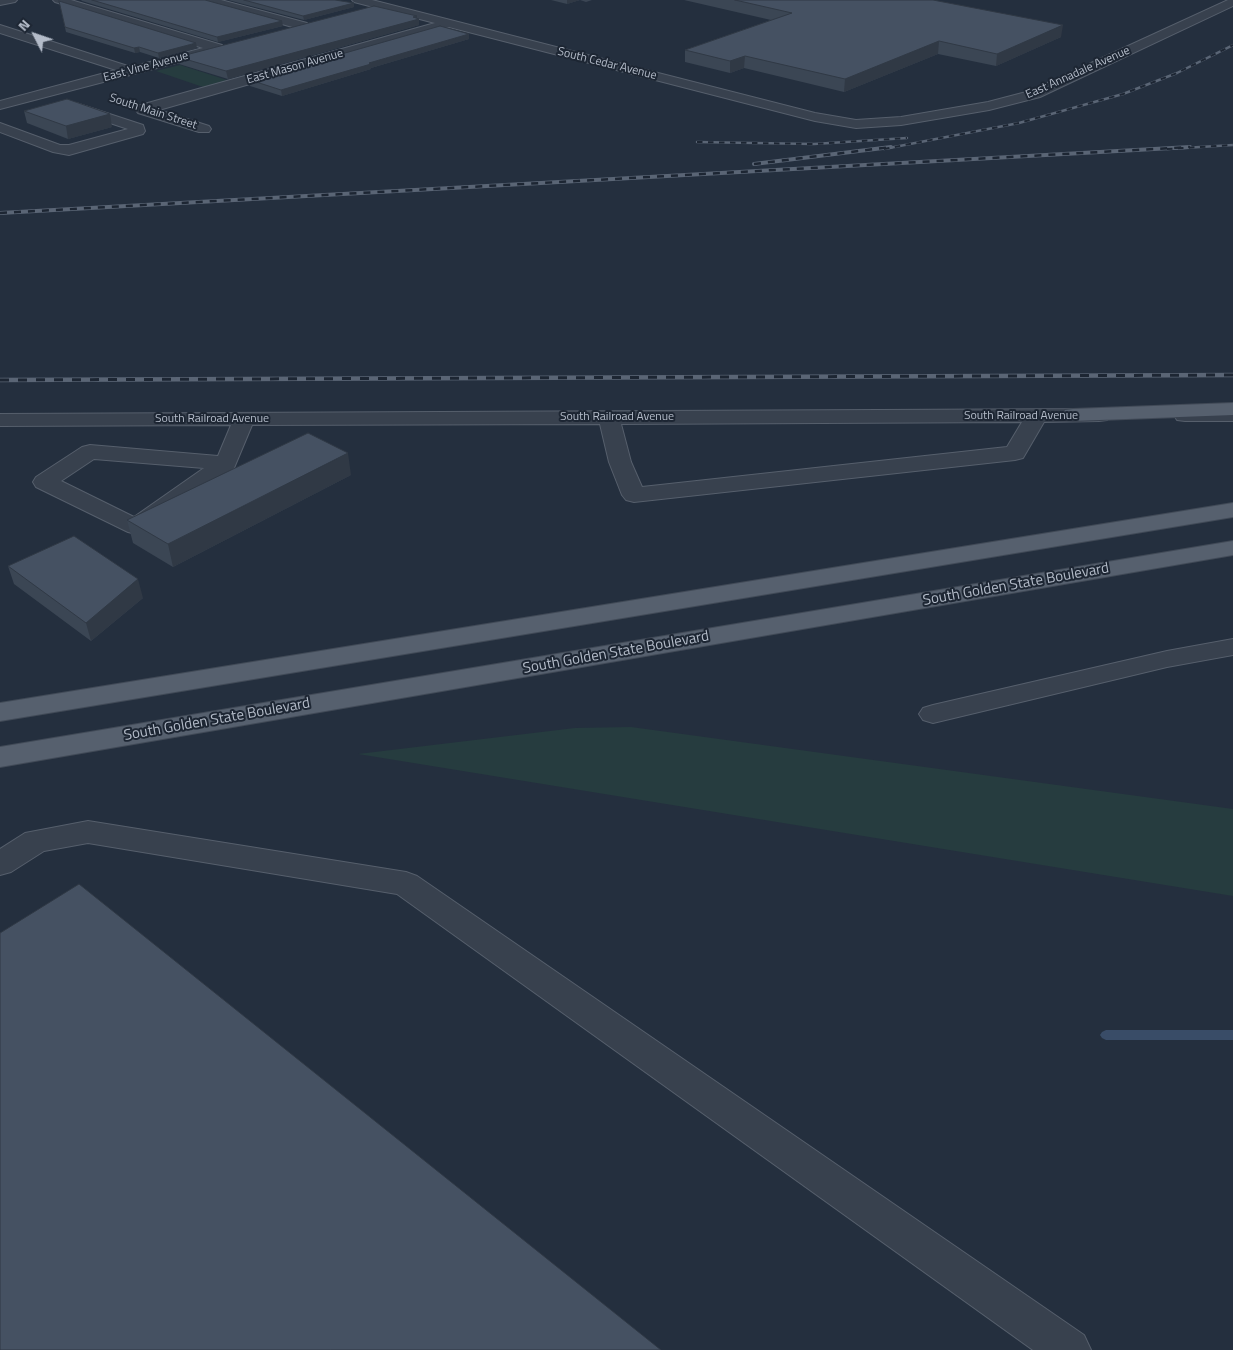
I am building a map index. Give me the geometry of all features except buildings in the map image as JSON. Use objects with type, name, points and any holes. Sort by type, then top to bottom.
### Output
[{"type":"main road","points":[[1073,415],[1233,409]]},
{"type":"main road","points":[[0,712],[1233,510]]},
{"type":"main road","name":"South Golden State Boulevard","points":[[0,757],[1233,548]]},
{"type":"street","points":[[0,2],[11,0]]},
{"type":"street","name":"East Vine Avenue","points":[[0,105],[223,47],[59,0]]},
{"type":"street","points":[[208,0],[307,25],[275,33]]},
{"type":"street","name":"South Cedar Avenue","points":[[358,0],[815,117],[856,124]]},
{"type":"street","points":[[350,13],[406,1]]},
{"type":"street","name":"East Annadale Avenue","points":[[856,124],[902,121],[989,106],[1035,94],[1233,2]]},
{"type":"street","name":"East Mason Avenue","points":[[143,110],[447,24]]},
{"type":"street","points":[[0,28],[130,71]]},
{"type":"street","name":"South Main Street","points":[[75,86],[101,95]]},
{"type":"street","points":[[0,88],[27,98]]},
{"type":"street","points":[[0,127],[58,149],[69,150],[138,131],[138,128],[64,104]]},
{"type":"street","name":"South Main Street","points":[[126,104],[204,129]]},
{"type":"street","points":[[0,122],[18,116]]},
{"type":"street","name":"South Railroad Avenue","points":[[0,420],[1233,415]]},
{"type":"street","points":[[609,417],[620,462],[634,495],[1016,453],[1036,416]]},
{"type":"street","points":[[226,463],[90,452],[44,482],[136,527],[226,463],[244,419]]},
{"type":"street","points":[[933,714],[1167,659],[1233,646]]},
{"type":"street","points":[[0,848],[88,832],[406,884],[1069,1350]]},
{"type":"street","points":[[0,864],[36,841]]},
{"type":"green space","points":[[180,65],[227,80],[203,87],[156,71]]},
{"type":"green space","points":[[631,727],[1233,809],[1233,896],[358,754],[575,728]]},
{"type":"waterway","points":[[1106,1035],[1233,1035]]},
{"type":"railway","points":[[884,149],[1019,123],[1123,94],[1177,73],[1233,45]]},
{"type":"railway","points":[[697,142],[814,144],[907,138]]},
{"type":"railway","points":[[1167,149],[1233,145]]},
{"type":"railway","points":[[754,164],[891,147]]},
{"type":"railway","points":[[0,213],[1190,147]]},
{"type":"railway","points":[[0,380],[1233,375]]}]
